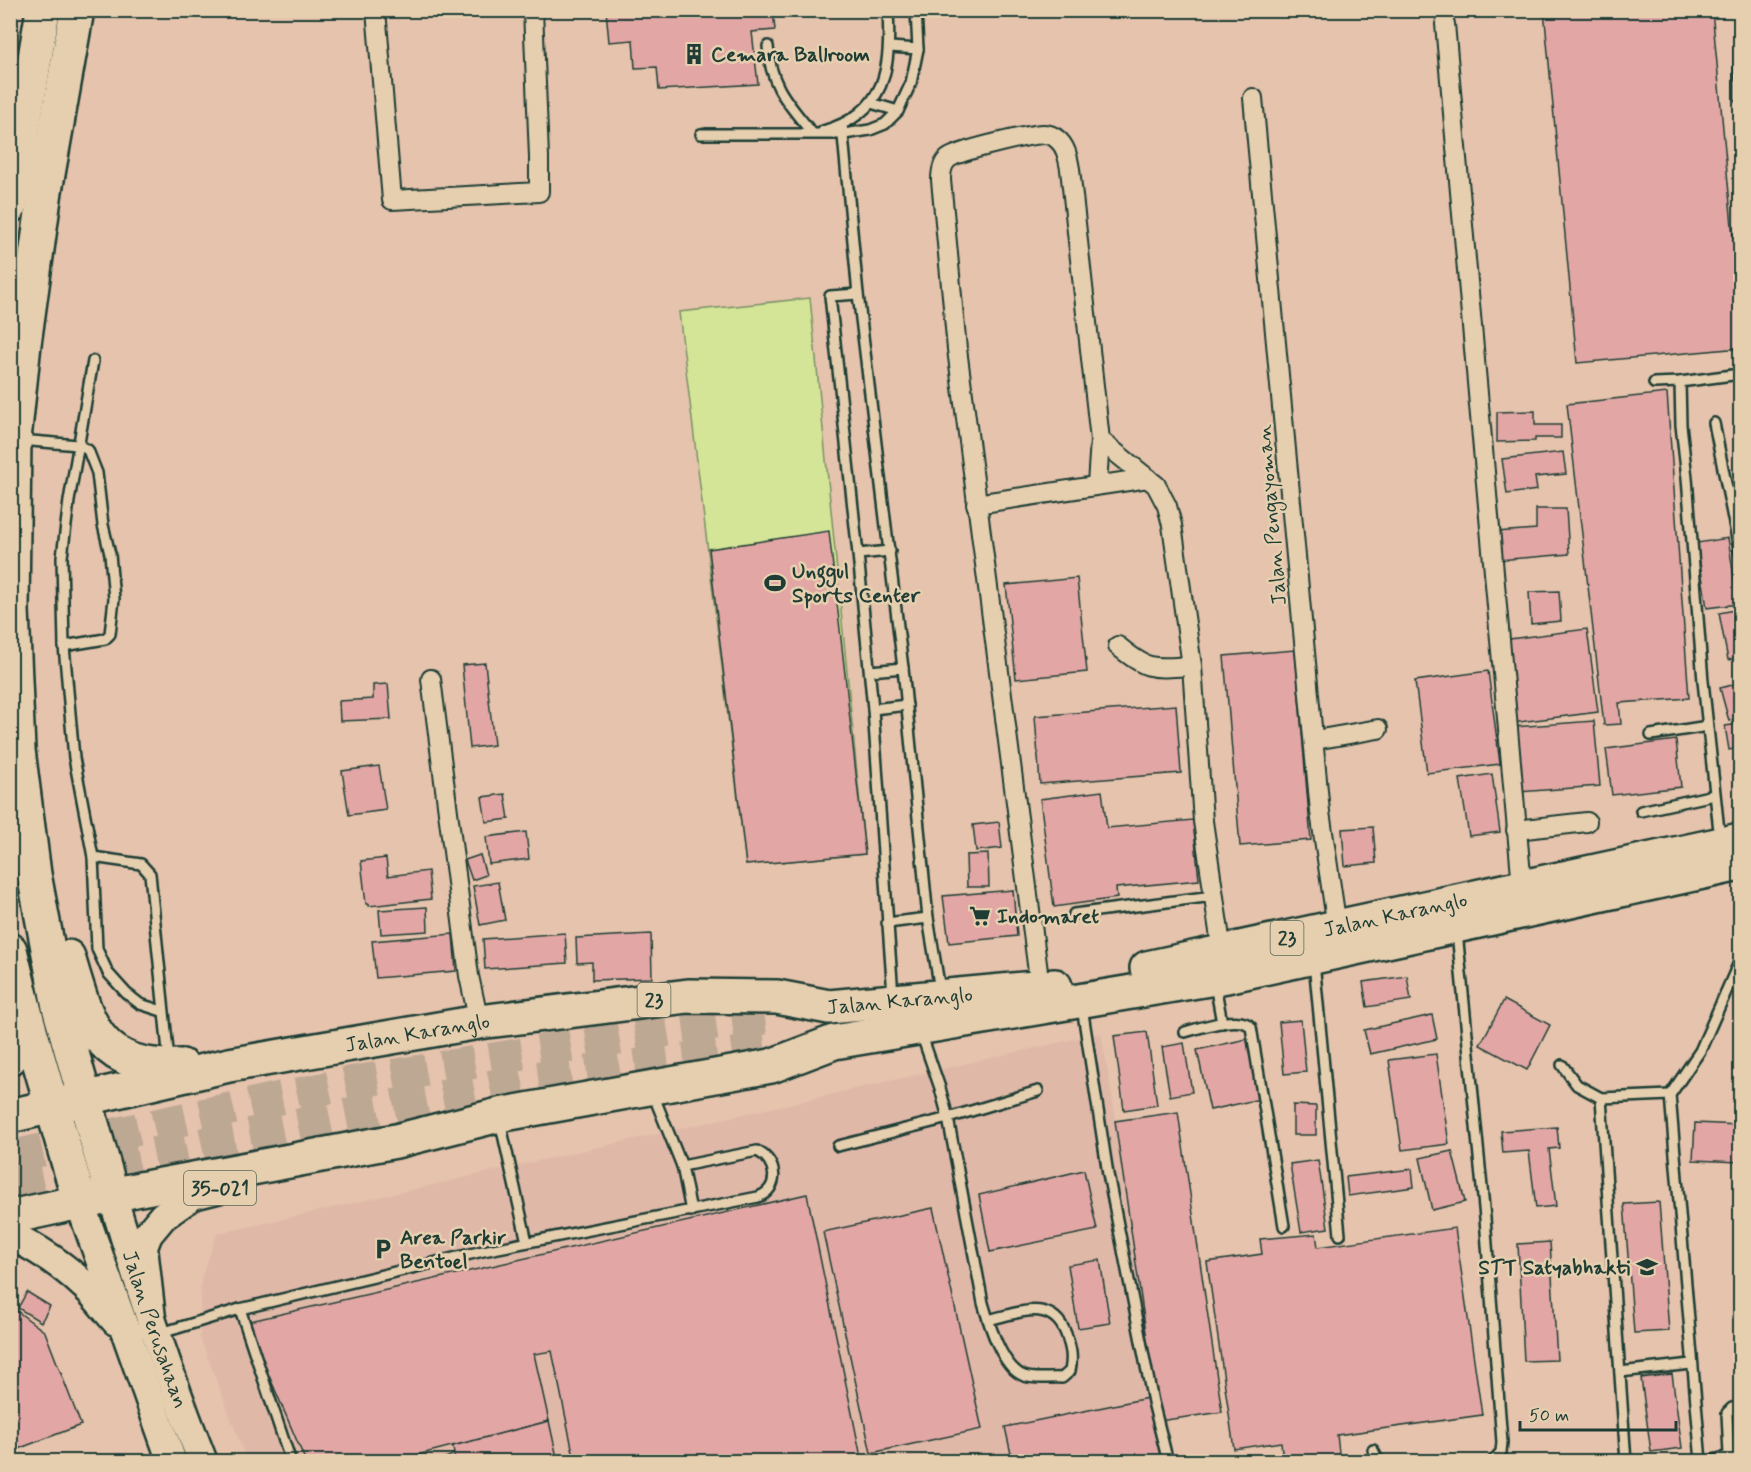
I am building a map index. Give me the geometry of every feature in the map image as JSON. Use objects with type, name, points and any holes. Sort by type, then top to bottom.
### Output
[{"type":"highway","points":[[10,206],[43,10]]},
{"type":"highway","points":[[76,10],[45,191],[24,344],[32,757],[53,895],[82,1005],[99,1038],[112,1052],[142,1064],[169,1067],[229,1065]]},
{"type":"highway","points":[[25,440],[12,610],[18,750],[34,874],[59,1007],[112,1195]]},
{"type":"highway","name":"Jalan Karanglo","points":[[10,1217],[112,1195],[396,1141],[499,1115],[771,1066],[834,1042],[1081,1002],[1221,969],[1337,927],[1522,886],[1734,850]]},
{"type":"highway","name":"Jalan Karanglo","points":[[10,1116],[229,1065],[479,1022],[688,996],[777,998],[829,1007],[1221,969],[1314,957],[1511,912],[1734,850]]},
{"type":"highway","points":[[10,950],[26,1016],[80,1203]]},
{"type":"highway","name":"23","points":[[765,1018],[829,1007]]},
{"type":"highway","points":[[10,1058],[26,1016]]},
{"type":"highway","name":"23","points":[[775,1049],[834,1042]]},
{"type":"main road","name":"35-021","points":[[145,1332],[144,1247],[148,1234],[163,1216],[193,1195],[396,1141]]},
{"type":"main road","name":"Jalan Perusahaan","points":[[112,1195],[145,1332],[172,1461]]},
{"type":"main road","name":"Jalan Perusahaan","points":[[80,1203],[179,1403],[203,1461]]},
{"type":"main road","name":"35-021","points":[[10,1235],[33,1246],[145,1332]]},
{"type":"street","points":[[376,10],[392,200],[539,192],[533,10]]},
{"type":"street","points":[[1445,24],[1522,886]]},
{"type":"street","name":"Jalan Pengayoman","points":[[1253,98],[1320,812],[1337,927]]},
{"type":"street","points":[[1040,987],[957,349],[941,180],[944,164],[951,156],[975,148],[1046,134],[1058,139],[1067,154],[1100,440],[1096,484]]},
{"type":"street","points":[[1100,440],[1148,478],[1156,486],[1167,506],[1192,666],[1203,821],[1221,969]]},
{"type":"street","points":[[976,504],[1096,484],[1148,478]]},
{"type":"street","points":[[1118,646],[1148,667],[1192,666]]},
{"type":"street","points":[[431,679],[470,976],[479,1022]]},
{"type":"street","points":[[1315,740],[1378,729]]},
{"type":"street","points":[[1516,830],[1587,822]]},
{"type":"lane","points":[[843,130],[871,103],[885,74],[890,47],[888,10]]},
{"type":"lane","points":[[701,134],[815,133],[880,127],[898,111],[911,83],[918,49],[916,10]]},
{"type":"lane","points":[[768,46],[773,79],[783,96],[815,133]]},
{"type":"lane","points":[[890,47],[918,49]]},
{"type":"lane","points":[[1740,49],[1740,98]]},
{"type":"lane","points":[[871,103],[898,111]]},
{"type":"lane","points":[[843,130],[858,294],[890,550],[928,918],[941,997]]},
{"type":"lane","points":[[858,294],[831,296],[870,671],[893,1000]]},
{"type":"lane","points":[[93,361],[62,557],[64,646],[74,758],[93,857],[97,949],[108,973],[126,993],[140,1004],[162,1011]]},
{"type":"lane","points":[[1654,383],[1740,374]]},
{"type":"lane","points":[[1680,382],[1681,425],[1714,795],[1734,850]]},
{"type":"lane","points":[[1714,423],[1740,554]]},
{"type":"lane","points":[[25,440],[78,446],[88,450],[97,473],[103,525],[110,554],[114,599],[110,634],[105,639],[64,646]]},
{"type":"lane","points":[[858,554],[890,550]]},
{"type":"lane","points":[[870,671],[903,668]]},
{"type":"lane","points":[[873,709],[907,705]]},
{"type":"lane","points":[[1651,735],[1708,726]]},
{"type":"lane","points":[[1641,811],[1714,795]]},
{"type":"lane","points":[[93,857],[141,864],[150,874],[169,1067]]},
{"type":"lane","points":[[1074,914],[1213,896]]},
{"type":"lane","points":[[887,923],[928,918]]},
{"type":"lane","points":[[1456,926],[1485,1218],[1502,1442],[1501,1452],[1492,1461]]},
{"type":"lane","points":[[1314,957],[1340,1235]]},
{"type":"lane","points":[[1701,1461],[1670,1095],[1700,1051],[1740,960]]},
{"type":"lane","points":[[1221,969],[1222,1023]]},
{"type":"lane","points":[[1081,1002],[1108,1174],[1153,1402],[1168,1461]]},
{"type":"lane","points":[[1185,1032],[1222,1023],[1247,1023],[1253,1031],[1284,1226]]},
{"type":"lane","points":[[920,1029],[948,1118],[988,1320],[1003,1353],[1018,1372],[1032,1377],[1062,1378],[1070,1371],[1073,1354],[1062,1326],[1053,1314],[1032,1311],[988,1320]]},
{"type":"lane","points":[[1562,1065],[1576,1085],[1600,1098],[1670,1095]]},
{"type":"lane","points":[[650,1086],[682,1166],[691,1211]]},
{"type":"lane","points":[[838,1146],[948,1118],[1038,1091]]},
{"type":"lane","points":[[1600,1098],[1626,1461]]},
{"type":"lane","points":[[499,1115],[526,1242]]},
{"type":"lane","points":[[145,1332],[483,1251],[762,1196],[771,1189],[774,1178],[770,1162],[758,1151],[682,1166]]},
{"type":"lane","points":[[240,1309],[291,1461]]},
{"type":"lane","points":[[1620,1372],[1692,1364]]},
{"type":"lane","points":[[1729,1454],[1727,1413],[1732,1408],[1740,1407]]},
{"type":"lane","points":[[1373,1450],[1379,1461]]},
{"type":"lane","points":[[1706,1461],[1740,1453]]},
{"type":"shaded area","points":[[1101,1033],[1174,1461],[247,1461],[200,1337],[201,1279],[217,1234]]},
{"type":"green space","name":"Unggul Sports Center","points":[[810,298],[865,854],[746,865],[679,312]]},
{"type":"building","name":"Cemara Ballroom","points":[[606,10],[773,10],[775,30],[752,32],[758,84],[659,90],[657,67],[635,68],[633,40],[609,42]]},
{"type":"building","points":[[1544,10],[1712,10],[1740,312],[1740,348],[1577,363]]},
{"type":"building","points":[[1667,393],[1689,698],[1619,703],[1621,724],[1604,725],[1567,404]]},
{"type":"building","points":[[1535,411],[1535,425],[1561,425],[1561,438],[1497,442],[1497,412]]},
{"type":"building","points":[[1563,452],[1566,474],[1535,477],[1537,490],[1507,494],[1502,459]]},
{"type":"building","points":[[1536,509],[1566,509],[1569,554],[1499,560],[1496,532],[1536,529]]},
{"type":"building","points":[[829,531],[865,854],[746,865],[709,549]]},
{"type":"building","points":[[1728,538],[1738,604],[1707,608],[1697,543]]},
{"type":"building","points":[[1077,578],[1087,672],[1016,679],[1006,585]]},
{"type":"building","points":[[1559,591],[1561,621],[1531,624],[1529,592]]},
{"type":"building","points":[[1740,609],[1740,658],[1728,660],[1719,613]]},
{"type":"building","points":[[1587,629],[1598,712],[1512,723],[1502,640]]},
{"type":"building","points":[[1295,650],[1311,840],[1240,846],[1224,656]]},
{"type":"building","points":[[485,663],[494,745],[470,748],[462,665]]},
{"type":"building","points":[[1488,671],[1500,764],[1427,773],[1415,681]]},
{"type":"building","points":[[1740,683],[1740,718],[1729,721],[1720,688]]},
{"type":"building","points":[[388,684],[391,719],[340,721],[339,701],[373,699],[373,685]]},
{"type":"building","points":[[1176,705],[1181,773],[1040,784],[1035,716]]},
{"type":"building","points":[[1594,721],[1600,786],[1518,792],[1513,727]]},
{"type":"building","points":[[1740,724],[1740,748],[1729,750],[1725,726]]},
{"type":"building","points":[[1676,740],[1681,787],[1612,795],[1606,749]]},
{"type":"building","points":[[379,766],[386,810],[349,815],[342,771]]},
{"type":"building","points":[[1492,774],[1500,832],[1469,836],[1460,779]]},
{"type":"building","points":[[1102,791],[1107,828],[1193,820],[1199,880],[1116,888],[1117,898],[1054,907],[1040,799]]},
{"type":"building","points":[[505,794],[509,819],[486,822],[482,797]]},
{"type":"building","points":[[999,822],[1002,848],[976,851],[973,825]]},
{"type":"building","points":[[1373,827],[1376,863],[1345,866],[1342,829]]},
{"type":"building","points":[[526,832],[529,859],[489,864],[486,837]]},
{"type":"building","points":[[988,854],[989,887],[967,887],[966,855]]},
{"type":"building","points":[[480,855],[486,875],[472,880],[465,860]]},
{"type":"building","points":[[386,858],[388,876],[428,871],[431,899],[369,906],[366,904],[361,861]]},
{"type":"building","points":[[498,882],[505,920],[480,925],[473,886]]},
{"type":"building","name":"Indomaret","points":[[1013,890],[1017,936],[949,943],[943,896]]},
{"type":"building","points":[[427,907],[428,931],[381,934],[379,910]]},
{"type":"building","points":[[565,933],[567,963],[485,969],[483,939]]},
{"type":"building","points":[[453,934],[456,971],[376,978],[372,941]]},
{"type":"building","points":[[651,934],[652,978],[592,980],[592,962],[577,963],[576,938]]},
{"type":"building","points":[[1407,976],[1411,1000],[1367,1007],[1363,982]]},
{"type":"building","points":[[1504,1000],[1550,1025],[1527,1070],[1480,1045]]},
{"type":"building","points":[[1432,1015],[1437,1039],[1370,1054],[1364,1030]]},
{"type":"building","points":[[1301,1020],[1306,1072],[1284,1074],[1279,1022]]},
{"type":"building","points":[[1147,1032],[1157,1105],[1124,1110],[1114,1036]]},
{"type":"building","points":[[1247,1039],[1260,1099],[1210,1110],[1197,1050]]},
{"type":"building","points":[[1184,1043],[1192,1092],[1170,1096],[1162,1047]]},
{"type":"building","points":[[1436,1054],[1449,1144],[1402,1150],[1389,1060]]},
{"type":"building","points":[[1293,1105],[1316,1106],[1316,1135],[1293,1135]]},
{"type":"building","points":[[1178,1112],[1222,1412],[1159,1421],[1115,1121]]},
{"type":"building","points":[[1695,1123],[1740,1125],[1740,1162],[1693,1160]]},
{"type":"building","points":[[1557,1127],[1559,1148],[1549,1149],[1556,1206],[1536,1208],[1529,1151],[1503,1153],[1501,1131]]},
{"type":"building","points":[[1452,1151],[1465,1202],[1432,1210],[1420,1158]]},
{"type":"building","points":[[1318,1160],[1328,1228],[1301,1232],[1290,1164]]},
{"type":"building","points":[[1412,1169],[1414,1187],[1348,1196],[1346,1177]]},
{"type":"building","points":[[1084,1170],[1097,1230],[990,1252],[979,1195]]},
{"type":"building","points":[[807,1194],[862,1462],[575,1462],[552,1351],[534,1354],[549,1421],[390,1462],[306,1462],[246,1322]]},
{"type":"building","name":"STT Satyabhakti","points":[[1659,1202],[1669,1331],[1634,1333],[1624,1204]]},
{"type":"building","points":[[933,1208],[982,1429],[871,1453],[823,1232]]},
{"type":"building","points":[[1455,1228],[1482,1415],[1337,1435],[1340,1462],[1283,1462],[1281,1442],[1234,1449],[1207,1262],[1262,1254],[1260,1239],[1316,1234],[1318,1247]]},
{"type":"building","points":[[1550,1242],[1557,1360],[1524,1361],[1518,1244]]},
{"type":"building","points":[[1100,1260],[1110,1323],[1078,1328],[1068,1265]]},
{"type":"building","points":[[27,1292],[50,1306],[41,1322],[18,1308]]},
{"type":"building","points":[[10,1306],[45,1332],[81,1425],[15,1450],[10,1441]]},
{"type":"building","points":[[1672,1374],[1682,1448],[1651,1452],[1641,1378]]},
{"type":"building","points":[[1148,1398],[1162,1462],[975,1462],[1011,1454],[1005,1427]]},
{"type":"building","points":[[549,1421],[558,1462],[532,1462],[531,1456],[507,1462],[455,1462],[453,1446]]},
{"type":"building","points":[[454,1454],[455,1462],[437,1462]]},
{"type":"building","points":[[531,1456],[532,1462],[507,1462]]},
{"type":"tunnel","points":[[10,1157],[349,1083],[675,1029],[765,1018]]},
{"type":"tunnel","points":[[10,1185],[142,1156],[532,1078],[775,1049]]},
{"type":"place","name":"Cemara Ballroom","points":[[694,54]]},
{"type":"place","name":"Unggul Sports Center","points":[[775,583]]},
{"type":"place","name":"Indomaret","points":[[980,916]]},
{"type":"place","name":"Area Parkir Bentoel","points":[[383,1249]]},
{"type":"place","name":"STT Satyabhakti","points":[[1647,1267]]}]
